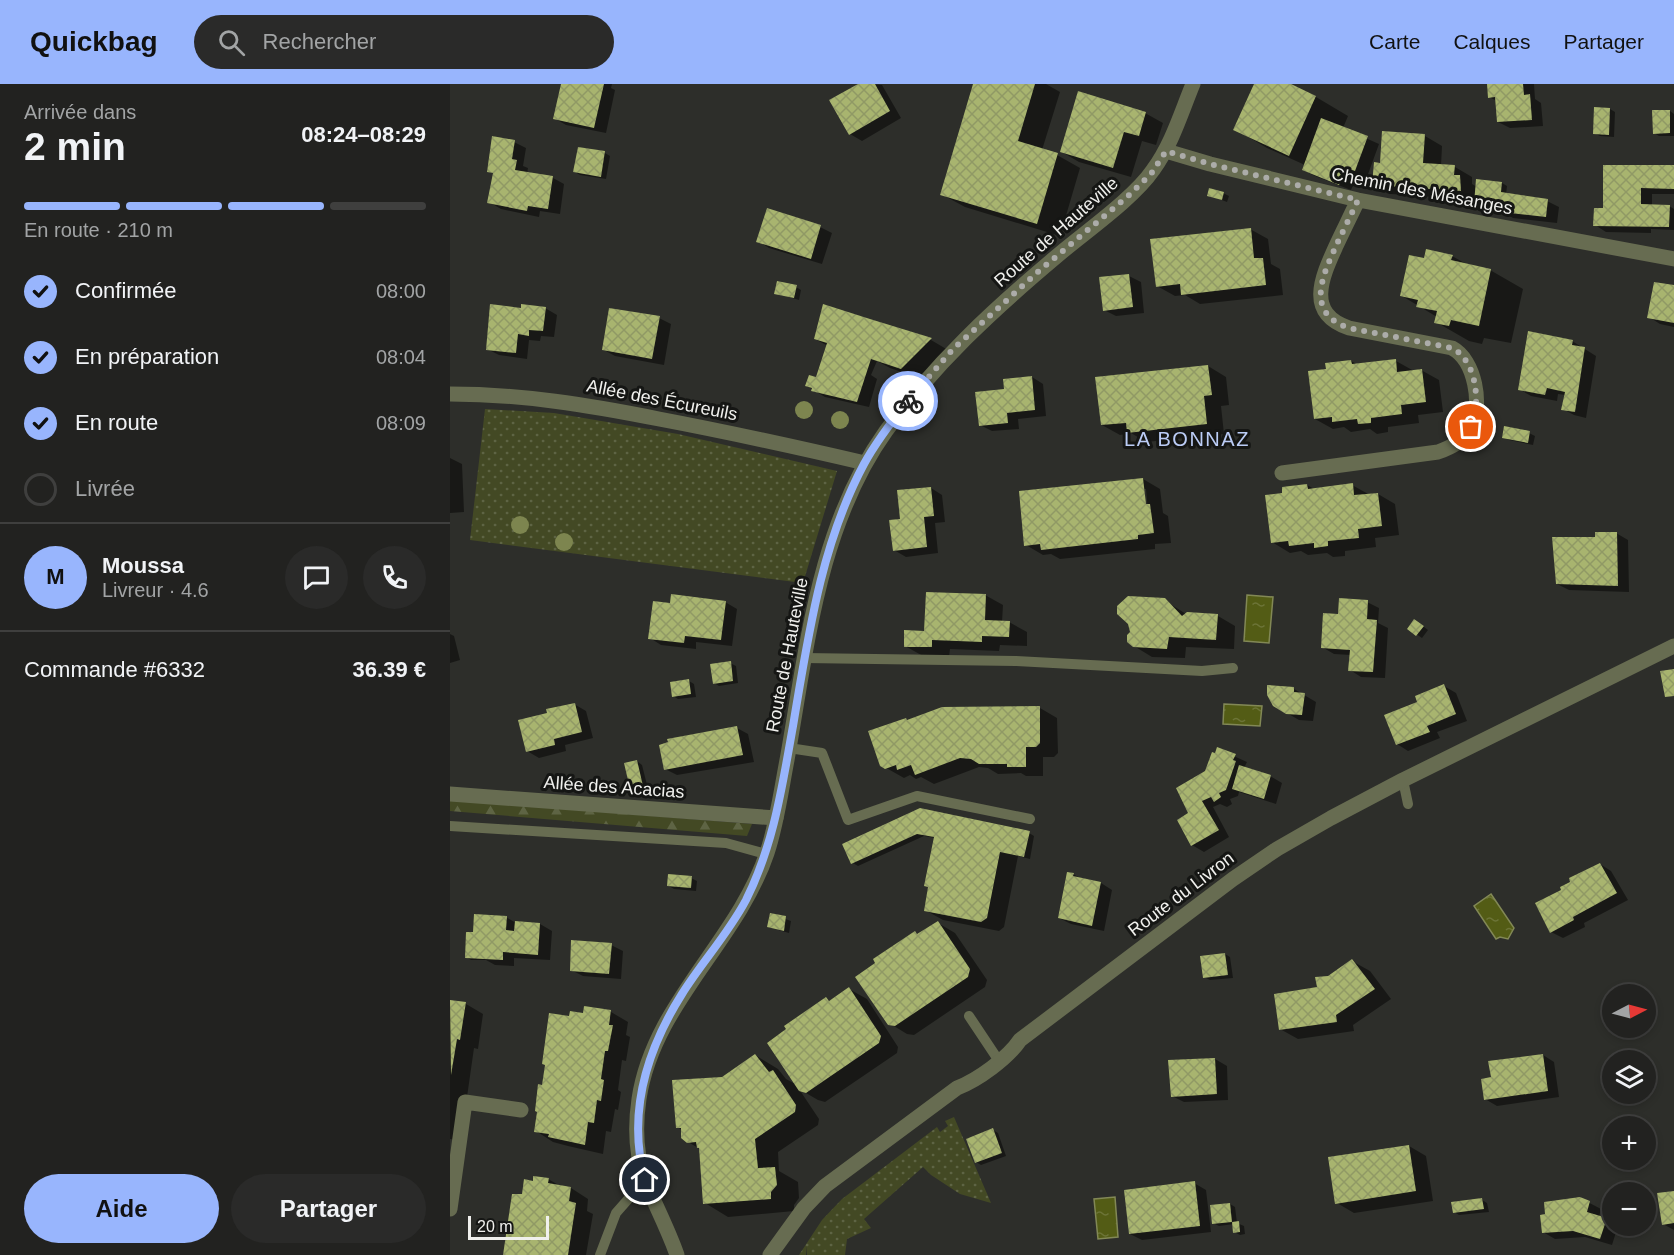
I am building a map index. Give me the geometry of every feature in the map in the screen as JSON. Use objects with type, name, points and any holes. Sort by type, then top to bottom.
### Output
[{"type":"street","name":"Route de Hauteville","points":[[677,1255],[645,1180],[639,1151],[637,1121],[642,1086],[655,1045],[682,994],[745,902],[766,854],[776,818],[804,658],[821,578],[839,523],[865,463],[907,402],[953,349],[1151,174],[1166,151],[1192,84]]},
{"type":"street","name":"Chemin des Mésanges","points":[[1166,151],[1358,200],[1674,259]]},
{"type":"street","points":[[1282,473],[1438,452],[1460,441],[1474,419],[1476,411],[1474,383],[1459,352],[1452,348],[1349,328],[1335,322],[1324,310],[1320,294],[1322,276],[1358,200]]},
{"type":"street","name":"Allée des Écureuils","points":[[450,394],[505,396],[583,404],[865,463]]},
{"type":"street","name":"Route du Livron","points":[[770,1255],[812,1198],[825,1186],[957,1088],[969,1083],[999,1061],[1020,1040],[1277,849],[1403,780],[1674,646]]},
{"type":"street","name":"Allée des Acacias","points":[[450,794],[776,818]]},
{"type":"street","points":[[450,1209],[465,1102],[521,1110]]},
{"type":"lane","points":[[804,658],[1016,661],[1202,671],[1233,668]]},
{"type":"lane","points":[[789,748],[822,753],[848,820],[918,796],[1030,819]]},
{"type":"lane","points":[[1403,780],[1408,804]]},
{"type":"lane","points":[[450,826],[726,843],[766,854]]},
{"type":"lane","points":[[969,1016],[999,1061]]},
{"type":"lane","points":[[600,1255],[616,1213],[645,1180]]},
{"type":"green space","points":[[485,409],[554,413],[678,434],[837,471],[803,583],[470,540]]},
{"type":"green space","points":[[450,800],[752,824],[747,836],[450,811]]},
{"type":"green space","points":[[954,1117],[991,1203],[960,1194],[923,1167],[864,1219],[871,1228],[847,1239],[845,1255],[807,1255],[807,1246],[806,1255],[799,1255],[822,1220],[842,1199],[937,1127],[940,1132],[948,1126],[945,1121]]},
{"type":"water","points":[[1247,595],[1273,597],[1269,643],[1244,641]]},
{"type":"water","points":[[1224,704],[1262,706],[1260,726],[1223,724]]},
{"type":"water","points":[[1491,894],[1514,928],[1508,939],[1500,937],[1496,939],[1474,906]]},
{"type":"water","points":[[1115,1197],[1118,1237],[1098,1239],[1094,1199]]},
{"type":"building","points":[[561,84],[604,84],[594,128],[553,119]]},
{"type":"building","points":[[858,84],[875,84],[890,111],[849,135],[829,100]]},
{"type":"building","points":[[973,84],[1035,84],[1018,141],[1058,153],[1037,224],[940,195]]},
{"type":"building","points":[[1254,84],[1291,84],[1316,96],[1289,156],[1233,130]]},
{"type":"building","points":[[1487,84],[1523,84],[1524,95],[1530,94],[1532,120],[1497,122],[1495,97],[1488,98]]},
{"type":"building","points":[[1078,91],[1146,112],[1139,136],[1124,132],[1113,168],[1060,152]]},
{"type":"building","points":[[1594,107],[1610,108],[1609,135],[1593,134]]},
{"type":"building","points":[[1652,110],[1670,110],[1670,133],[1653,134]]},
{"type":"building","points":[[1321,118],[1368,136],[1355,171],[1346,168],[1339,185],[1302,170]]},
{"type":"building","points":[[1382,131],[1425,134],[1423,163],[1455,165],[1454,175],[1460,175],[1461,191],[1372,185],[1374,162],[1380,163]]},
{"type":"building","points":[[492,136],[515,140],[512,159],[517,160],[515,170],[553,176],[548,209],[528,206],[527,211],[487,203],[493,173],[487,172]]},
{"type":"building","points":[[578,147],[605,151],[601,177],[573,172]]},
{"type":"building","points":[[1603,165],[1674,165],[1674,189],[1641,188],[1641,204],[1670,205],[1669,227],[1593,226],[1594,208],[1603,208]]},
{"type":"building","points":[[1476,179],[1502,182],[1501,192],[1548,199],[1546,217],[1500,212],[1500,206],[1474,204]]},
{"type":"building","points":[[1209,188],[1224,192],[1222,200],[1207,196]]},
{"type":"building","points":[[767,208],[821,225],[811,259],[756,242]]},
{"type":"building","points":[[1251,228],[1254,258],[1263,258],[1266,285],[1181,295],[1180,284],[1156,287],[1150,239]]},
{"type":"building","points":[[1426,249],[1453,255],[1451,260],[1491,269],[1479,326],[1451,320],[1449,326],[1434,323],[1437,311],[1416,307],[1418,300],[1400,296],[1409,255],[1424,258]]},
{"type":"building","points":[[1129,274],[1133,307],[1103,311],[1099,277]]},
{"type":"building","points":[[777,281],[797,285],[794,298],[774,294]]},
{"type":"building","points":[[1654,282],[1674,285],[1674,323],[1647,318]]},
{"type":"building","points":[[490,304],[521,308],[521,304],[546,307],[543,331],[529,330],[529,336],[518,334],[516,353],[486,350]]},
{"type":"building","points":[[823,304],[932,338],[901,369],[871,359],[857,402],[811,391],[812,388],[805,386],[809,375],[816,377],[827,343],[814,339]]},
{"type":"building","points":[[609,308],[660,316],[652,359],[602,350]]},
{"type":"building","points":[[1528,331],[1573,340],[1572,345],[1585,347],[1575,412],[1561,410],[1565,392],[1547,388],[1545,395],[1518,390]]},
{"type":"building","points":[[1396,359],[1397,372],[1422,369],[1426,402],[1401,405],[1402,414],[1371,418],[1371,423],[1358,424],[1357,419],[1332,422],[1332,417],[1314,419],[1308,371],[1326,369],[1325,363],[1351,360],[1352,364]]},
{"type":"building","points":[[1208,365],[1212,395],[1204,396],[1207,424],[1127,433],[1126,423],[1101,425],[1095,377]]},
{"type":"building","points":[[1032,376],[1035,410],[1007,413],[1008,423],[979,426],[975,392],[1004,389],[1003,379]]},
{"type":"building","points":[[1504,426],[1530,431],[1528,443],[1502,438]]},
{"type":"building","points":[[1143,478],[1146,504],[1150,504],[1154,533],[1138,535],[1138,539],[1041,550],[1040,544],[1024,546],[1019,491]]},
{"type":"building","points":[[1353,483],[1354,495],[1378,493],[1382,526],[1358,529],[1359,538],[1328,541],[1328,546],[1314,548],[1314,543],[1289,546],[1288,541],[1271,543],[1265,495],[1282,493],[1282,487],[1307,484],[1308,489]]},
{"type":"building","points":[[931,487],[934,516],[924,517],[927,547],[893,551],[889,520],[900,519],[897,490]]},
{"type":"building","points":[[1595,532],[1617,532],[1618,586],[1556,584],[1552,537],[1595,537]]},
{"type":"building","points":[[926,592],[986,594],[985,620],[1010,621],[1009,637],[982,636],[982,642],[932,640],[932,647],[904,647],[904,630],[924,631]]},
{"type":"building","points":[[671,594],[726,601],[721,640],[685,636],[684,643],[648,639],[653,601],[670,603]]},
{"type":"building","points":[[1128,596],[1165,598],[1182,616],[1187,612],[1218,614],[1216,640],[1169,637],[1167,649],[1133,647],[1127,642],[1127,635],[1130,632],[1128,624],[1117,614],[1117,606]]},
{"type":"building","points":[[1339,598],[1368,600],[1367,619],[1377,620],[1373,672],[1348,671],[1350,650],[1321,648],[1323,613],[1338,614]]},
{"type":"building","points":[[1414,619],[1424,626],[1416,636],[1407,629]]},
{"type":"building","points":[[731,661],[733,681],[713,684],[710,664]]},
{"type":"building","points":[[1674,669],[1674,696],[1665,697],[1660,671]]},
{"type":"building","points":[[689,679],[691,694],[672,697],[670,682]]},
{"type":"building","points":[[1444,684],[1456,714],[1427,726],[1430,732],[1396,745],[1384,715],[1417,702],[1415,696]]},
{"type":"building","points":[[1267,685],[1294,687],[1294,692],[1305,693],[1302,715],[1286,714],[1273,706],[1267,695]]},
{"type":"building","points":[[575,703],[582,732],[554,739],[555,745],[526,752],[518,720],[547,713],[546,709]]},
{"type":"building","points":[[1040,706],[1040,743],[1036,747],[1026,747],[1026,767],[979,764],[971,759],[960,758],[915,775],[911,765],[897,770],[896,765],[885,769],[880,766],[868,731],[942,707]]},
{"type":"building","points":[[737,726],[743,755],[664,770],[659,745],[668,742],[667,739]]},
{"type":"building","points":[[1217,747],[1236,754],[1233,760],[1236,761],[1226,790],[1219,793],[1221,797],[1214,802],[1211,797],[1202,801],[1219,830],[1191,846],[1177,820],[1188,813],[1176,788],[1205,771],[1212,752],[1215,753]]},
{"type":"building","points":[[637,760],[643,786],[630,789],[624,763]]},
{"type":"building","points":[[1239,765],[1271,775],[1264,799],[1232,789]]},
{"type":"building","points":[[920,808],[1030,831],[1024,857],[1000,852],[987,918],[981,922],[924,911],[928,887],[924,886],[934,837],[917,834],[851,864],[842,844]]},
{"type":"building","points":[[1600,863],[1617,893],[1573,917],[1574,920],[1550,933],[1535,903],[1561,890],[1560,887],[1570,882],[1569,878]]},
{"type":"building","points":[[1067,872],[1074,873],[1073,876],[1101,882],[1092,926],[1058,918]]},
{"type":"building","points":[[668,874],[692,876],[691,888],[667,886]]},
{"type":"building","points":[[770,913],[786,916],[784,931],[767,927]]},
{"type":"building","points":[[474,914],[507,916],[506,930],[514,931],[515,921],[540,923],[538,955],[503,952],[503,960],[465,958],[466,932],[473,932]]},
{"type":"building","points":[[938,921],[970,969],[968,977],[895,1026],[888,1025],[855,977],[875,963],[873,959],[915,931],[917,934]]},
{"type":"building","points":[[571,940],[612,943],[609,974],[570,971]]},
{"type":"building","points":[[1225,953],[1228,975],[1203,978],[1200,956]]},
{"type":"building","points":[[1352,959],[1375,989],[1336,1015],[1337,1022],[1279,1030],[1274,994],[1317,987],[1315,977],[1328,976]]},
{"type":"building","points":[[849,987],[881,1036],[879,1043],[806,1093],[799,1091],[767,1043],[786,1029],[784,1026],[826,997],[829,1001]]},
{"type":"building","points":[[450,1000],[466,1002],[451,1075]]},
{"type":"building","points":[[584,1006],[611,1010],[609,1025],[613,1025],[608,1051],[605,1051],[601,1101],[597,1100],[594,1123],[588,1122],[585,1145],[534,1132],[538,1084],[542,1085],[545,1065],[542,1064],[549,1013],[569,1016],[570,1011],[583,1013]]},
{"type":"building","points":[[755,1054],[769,1072],[773,1070],[796,1105],[795,1112],[755,1139],[758,1168],[775,1167],[777,1185],[771,1192],[771,1199],[703,1204],[699,1148],[696,1142],[687,1143],[681,1138],[681,1128],[676,1128],[672,1080],[722,1077]]},
{"type":"building","points":[[1543,1054],[1548,1091],[1484,1100],[1481,1079],[1491,1077],[1488,1061]]},
{"type":"building","points":[[1215,1058],[1217,1094],[1171,1097],[1168,1060]]},
{"type":"building","points":[[993,1128],[1002,1153],[975,1163],[966,1139]]},
{"type":"building","points":[[1409,1145],[1416,1191],[1335,1204],[1328,1157]]},
{"type":"building","points":[[533,1176],[549,1178],[548,1183],[571,1187],[569,1201],[576,1203],[568,1255],[503,1255],[512,1194],[522,1194],[524,1179],[533,1181]]},
{"type":"building","points":[[1195,1181],[1200,1226],[1129,1234],[1124,1190]]},
{"type":"building","points":[[1674,1191],[1674,1223],[1662,1225],[1657,1193]]},
{"type":"building","points":[[1580,1197],[1590,1201],[1587,1212],[1602,1216],[1600,1239],[1573,1231],[1542,1233],[1540,1215],[1545,1214],[1544,1202]]},
{"type":"building","points":[[1482,1198],[1484,1209],[1453,1213],[1451,1202]]},
{"type":"building","points":[[1230,1203],[1232,1222],[1212,1224],[1210,1205]]},
{"type":"building","points":[[1239,1221],[1240,1232],[1233,1233],[1232,1222]]},
{"type":"way so far","points":[[908,401],[953,349],[1151,174],[1166,151],[1358,200],[1322,276],[1320,294],[1324,310],[1335,322],[1349,328],[1452,348],[1459,352],[1465,359],[1474,383],[1476,411],[1471,427]]},
{"type":"district","name":"LA BONNAZ","points":[[1187,439]]},
{"type":"route","points":[[645,1180],[639,1151],[637,1121],[642,1086],[655,1045],[682,994],[745,902],[766,854],[776,818],[804,658],[821,578],[856,481],[884,433],[908,401]]}]
